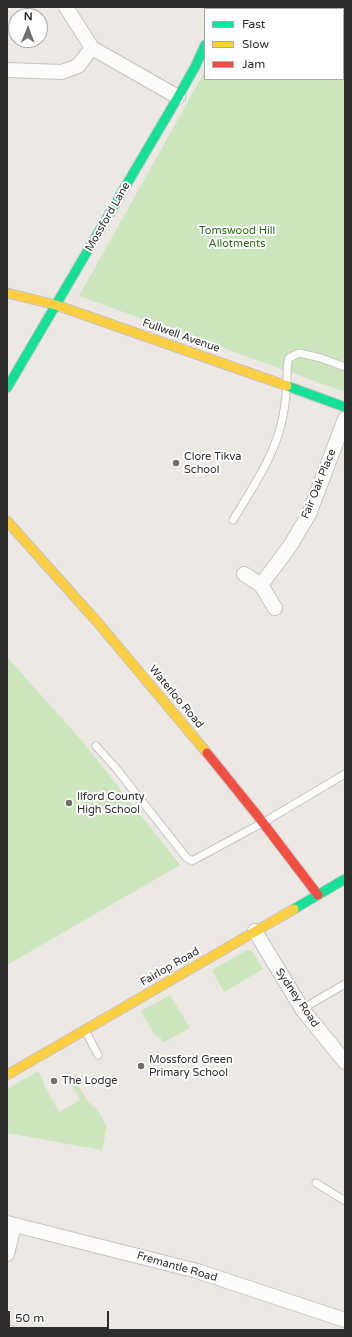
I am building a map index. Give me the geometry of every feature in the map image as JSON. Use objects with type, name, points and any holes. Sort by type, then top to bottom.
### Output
[{"type":"street","points":[[66,7],[92,48],[178,97]]},
{"type":"street","name":"Mossford Lane","points":[[7,388],[178,97],[204,47]]},
{"type":"street","points":[[7,70],[62,72],[78,66],[92,48]]},
{"type":"street","name":"Fullwell Avenue","points":[[7,293],[56,305],[345,407]]},
{"type":"street","name":"Fair Oak Place","points":[[261,585],[290,546],[309,514],[345,419]]},
{"type":"street","name":"Waterloo Road","points":[[7,521],[44,560],[106,631],[264,822],[318,895]]},
{"type":"street","points":[[244,574],[261,585],[275,608]]},
{"type":"street","name":"Fairlop Road","points":[[7,1075],[345,879]]},
{"type":"street","name":"Sydney Road","points":[[255,931],[302,1009],[345,1062]]},
{"type":"street","points":[[7,1254],[11,1224]]},
{"type":"street","name":"Fremantle Road","points":[[11,1224],[197,1271],[345,1320]]},
{"type":"lane","points":[[233,520],[266,464],[272,450],[283,416],[287,386],[286,366],[289,358],[299,353],[320,358],[345,367]]},
{"type":"lane","points":[[96,746],[115,767],[186,857],[192,860],[264,822],[345,774]]},
{"type":"lane","points":[[302,1009],[345,984]]},
{"type":"lane","points":[[85,1030],[98,1055]]},
{"type":"lane","points":[[316,1183],[345,1201]]},
{"type":"lane","points":[[7,1328],[12,1330]]},
{"type":"green space","points":[[315,7],[317,8],[240,8]]},
{"type":"green space","name":"Tomswood Hill Allotments","points":[[344,26],[345,392],[79,296],[204,73],[204,80],[344,80]]},
{"type":"green space","name":"Ilford County High School","points":[[7,657],[82,741],[180,865],[7,965]]},
{"type":"green space","points":[[247,950],[252,951],[263,969],[224,992],[212,970]]},
{"type":"green space","points":[[170,995],[190,1028],[163,1043],[160,1037],[158,1038],[157,1035],[155,1036],[141,1011]]},
{"type":"green space","points":[[38,1071],[59,1112],[80,1100],[68,1078],[74,1078],[88,1102],[97,1109],[107,1127],[102,1150],[7,1133],[7,1089]]},
{"type":"traffic: fast","points":[[7,388],[178,97],[204,47]]},
{"type":"traffic: fast","points":[[287,386],[345,407]]},
{"type":"traffic: fast","points":[[294,909],[345,879]]},
{"type":"traffic: slow","points":[[7,293],[56,305],[287,386]]},
{"type":"traffic: slow","points":[[7,521],[99,624],[207,753]]},
{"type":"traffic: slow","points":[[7,1075],[294,909]]},
{"type":"traffic: jam","points":[[207,753],[257,815],[318,895]]},
{"type":"place","name":"Clore Tikva School","points":[[176,463]]},
{"type":"place","name":"Ilford County High School","points":[[69,803]]},
{"type":"place","name":"Mossford Green Primary School","points":[[141,1066]]},
{"type":"place","name":"The Lodge","points":[[54,1081]]}]
